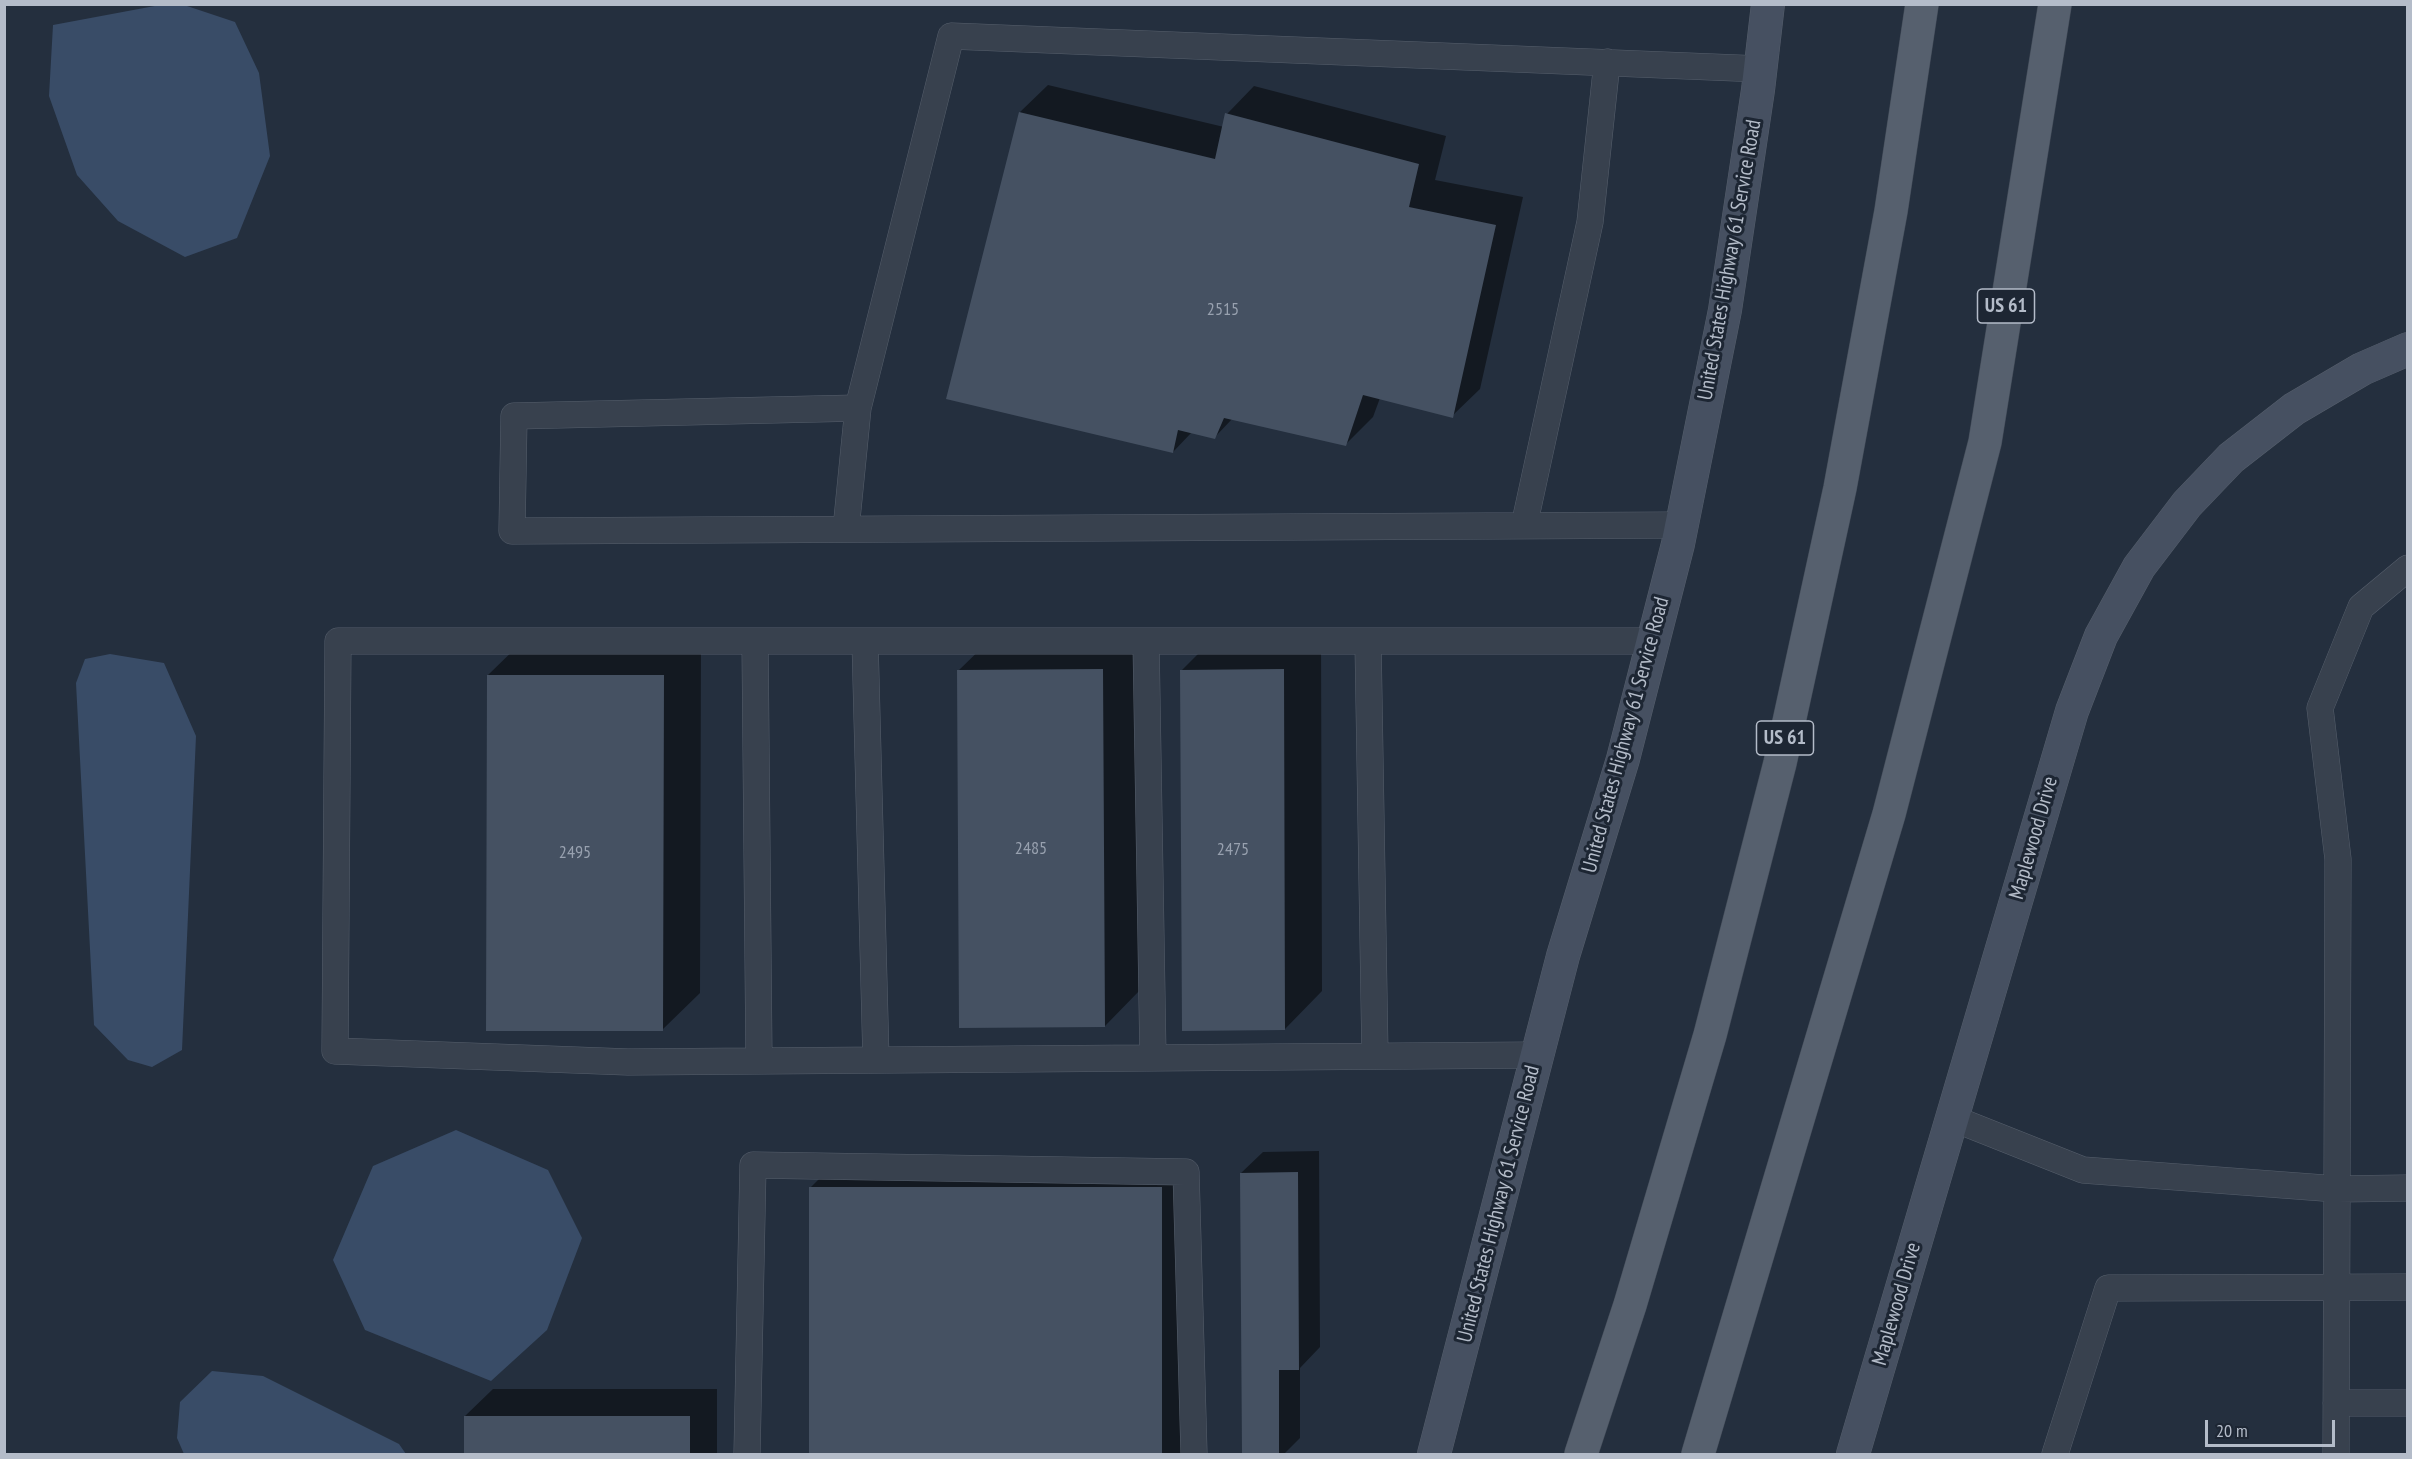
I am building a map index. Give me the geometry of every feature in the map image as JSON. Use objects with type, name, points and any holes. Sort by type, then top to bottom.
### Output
[{"type":"main road","name":"US 61","points":[[1581,1455],[1630,1305],[1710,1035],[1780,763],[1840,488],[1891,211],[1922,4]]},
{"type":"main road","name":"US 61","points":[[1698,1455],[1888,814],[1984,442],[2055,4]]},
{"type":"street","name":"United States Highway 61 Service Road","points":[[1434,1455],[1563,956],[1623,759],[1682,525],[1725,310],[1761,69],[1768,4]]},
{"type":"street","name":"Maplewood Drive","points":[[1853,1455],[2072,711],[2101,636],[2139,567],[2187,504],[2231,458],[2294,409],[2362,369],[2408,349]]},
{"type":"lane","points":[[846,529],[858,408],[951,36],[1761,69]]},
{"type":"lane","points":[[1524,526],[1590,222],[1607,62]]},
{"type":"lane","points":[[858,408],[514,416],[512,531],[1682,525]]},
{"type":"lane","points":[[2336,1455],[2338,859],[2320,708],[2361,607],[2408,568]]},
{"type":"lane","points":[[1538,1055],[628,1062],[335,1051],[338,641],[1653,641]]},
{"type":"lane","points":[[755,641],[759,1060]]},
{"type":"lane","points":[[865,641],[876,1060]]},
{"type":"lane","points":[[1146,641],[1153,1058]]},
{"type":"lane","points":[[1368,641],[1375,1056]]},
{"type":"lane","points":[[1952,1118],[2083,1170],[2337,1189],[2408,1188]]},
{"type":"lane","points":[[747,1455],[753,1165],[1186,1172],[1194,1455]]},
{"type":"lane","points":[[2055,1455],[2108,1288],[2408,1287]]},
{"type":"lane","points":[[2336,1403],[2408,1403]]},
{"type":"water","points":[[160,5],[184,5],[235,22],[259,73],[270,156],[237,238],[185,257],[118,221],[77,175],[49,96],[53,25]]},
{"type":"water","points":[[110,654],[164,663],[196,736],[182,1050],[152,1067],[128,1060],[94,1025],[76,683],[85,659]]},
{"type":"water","points":[[456,1130],[548,1170],[582,1238],[547,1330],[491,1381],[365,1330],[333,1260],[373,1166]]},
{"type":"water","points":[[212,1371],[263,1376],[399,1444],[406,1454],[184,1454],[177,1438],[180,1402]]},
{"type":"building","points":[[1019,112],[1215,159],[1225,113],[1419,164],[1409,207],[1496,225],[1453,418],[1363,395],[1346,446],[1224,418],[1215,439],[1178,430],[1173,453],[946,399]]},
{"type":"building","points":[[1103,669],[1105,1027],[959,1028],[957,670]]},
{"type":"building","points":[[1284,669],[1285,1030],[1182,1031],[1180,670]]},
{"type":"building","points":[[487,675],[664,675],[663,1031],[486,1031]]},
{"type":"building","points":[[1298,1172],[1299,1370],[1279,1370],[1279,1454],[1242,1454],[1240,1173]]},
{"type":"building","points":[[809,1187],[1162,1187],[1162,1454],[809,1454]]},
{"type":"building","points":[[464,1416],[690,1416],[690,1454],[464,1454]]}]
